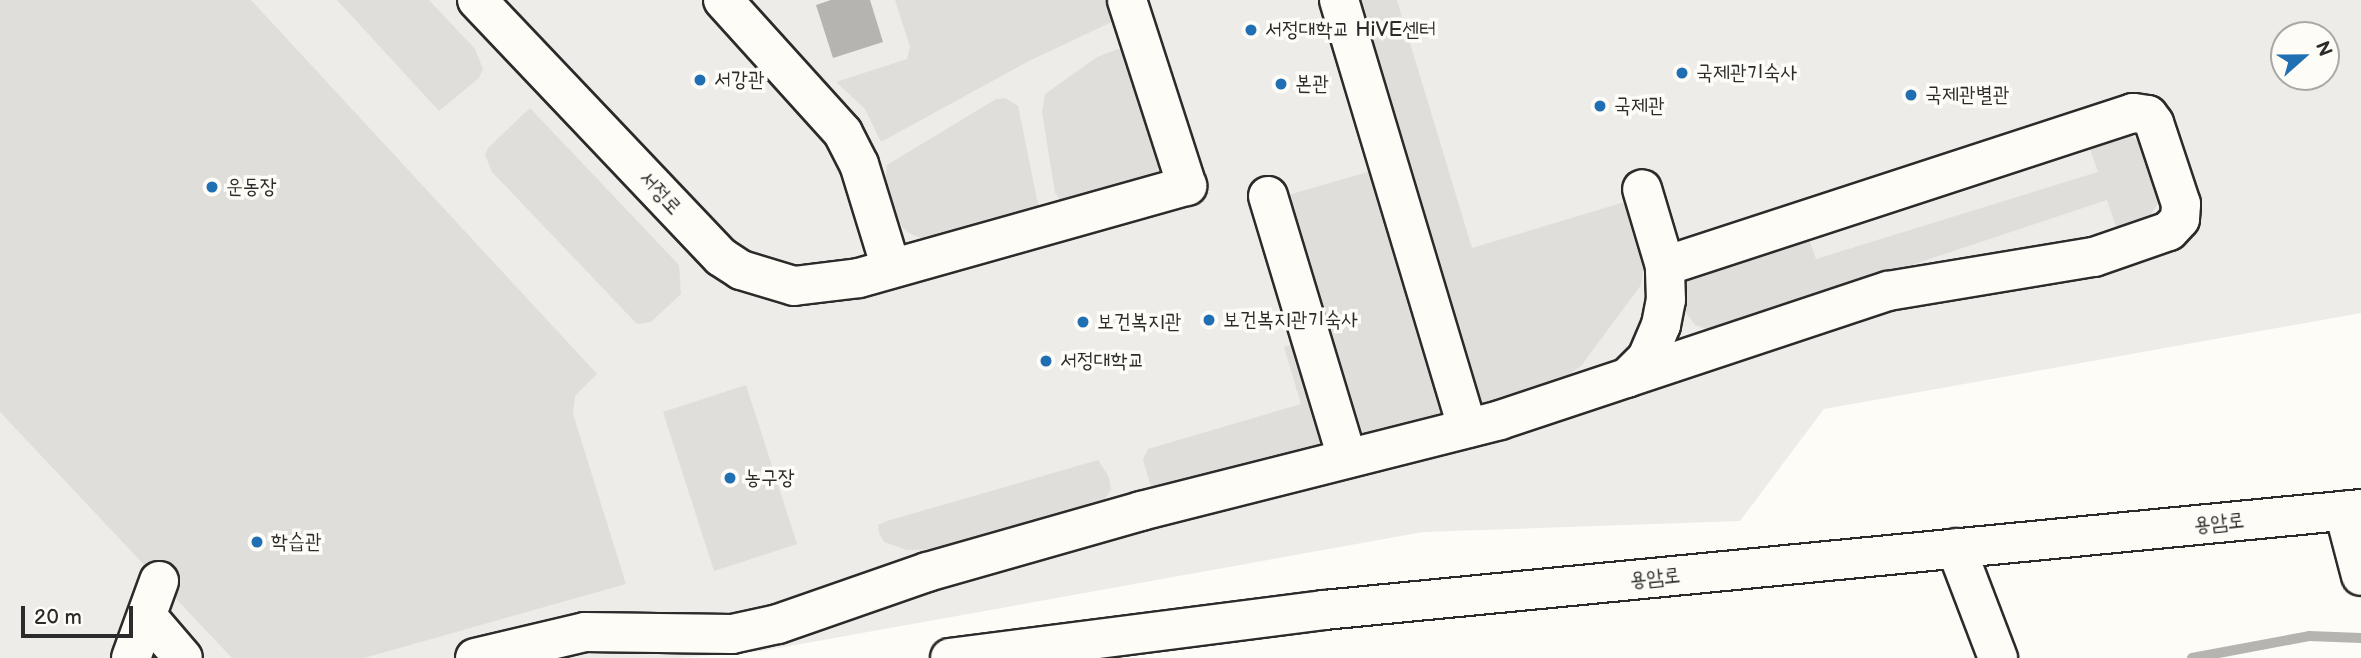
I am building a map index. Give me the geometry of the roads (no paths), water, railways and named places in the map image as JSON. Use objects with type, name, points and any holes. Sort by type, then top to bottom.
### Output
[{"type":"street","name":"서정로","points":[[477,0],[731,264],[794,285],[824,284],[891,268],[1187,186],[1127,0]]},
{"type":"street","points":[[1339,0],[1467,428]]},
{"type":"street","points":[[741,6],[843,133],[859,164],[891,268]]},
{"type":"street","points":[[475,658],[585,632],[732,634],[778,624],[927,572],[1467,428],[1907,286],[2066,262],[2119,250],[2169,231],[2180,219],[2181,204],[2154,123],[2148,115],[2133,113],[1665,266]]},
{"type":"street","points":[[1627,378],[1647,358],[1661,325],[1665,266],[1642,189]]},
{"type":"street","points":[[1268,196],[1347,458]]},
{"type":"street","points":[[2353,510],[2361,576]]},
{"type":"street","name":"용암로","points":[[950,658],[1324,610],[2353,510]]},
{"type":"street","points":[[1956,548],[1998,658]]},
{"type":"street","points":[[131,658],[153,599],[183,658]]},
{"type":"waterway","points":[[2192,658],[2309,636],[2361,638]]},
{"type":"place","name":"서정대학교 HiVE센터","points":[[1251,30]]},
{"type":"place","name":"국제관기숙사","points":[[1682,73]]},
{"type":"place","name":"서강관","points":[[700,80]]},
{"type":"place","name":"본관","points":[[1281,84]]},
{"type":"place","name":"국제관별관","points":[[1911,95]]},
{"type":"place","name":"국제관","points":[[1600,106]]},
{"type":"place","name":"운동장","points":[[212,187]]},
{"type":"place","name":"보건복지관기숙사","points":[[1209,320]]},
{"type":"place","name":"보건복지관","points":[[1083,322]]},
{"type":"place","name":"서정대학교","points":[[1046,361]]},
{"type":"place","name":"농구장","points":[[730,478]]},
{"type":"place","name":"학습관","points":[[257,542]]}]
